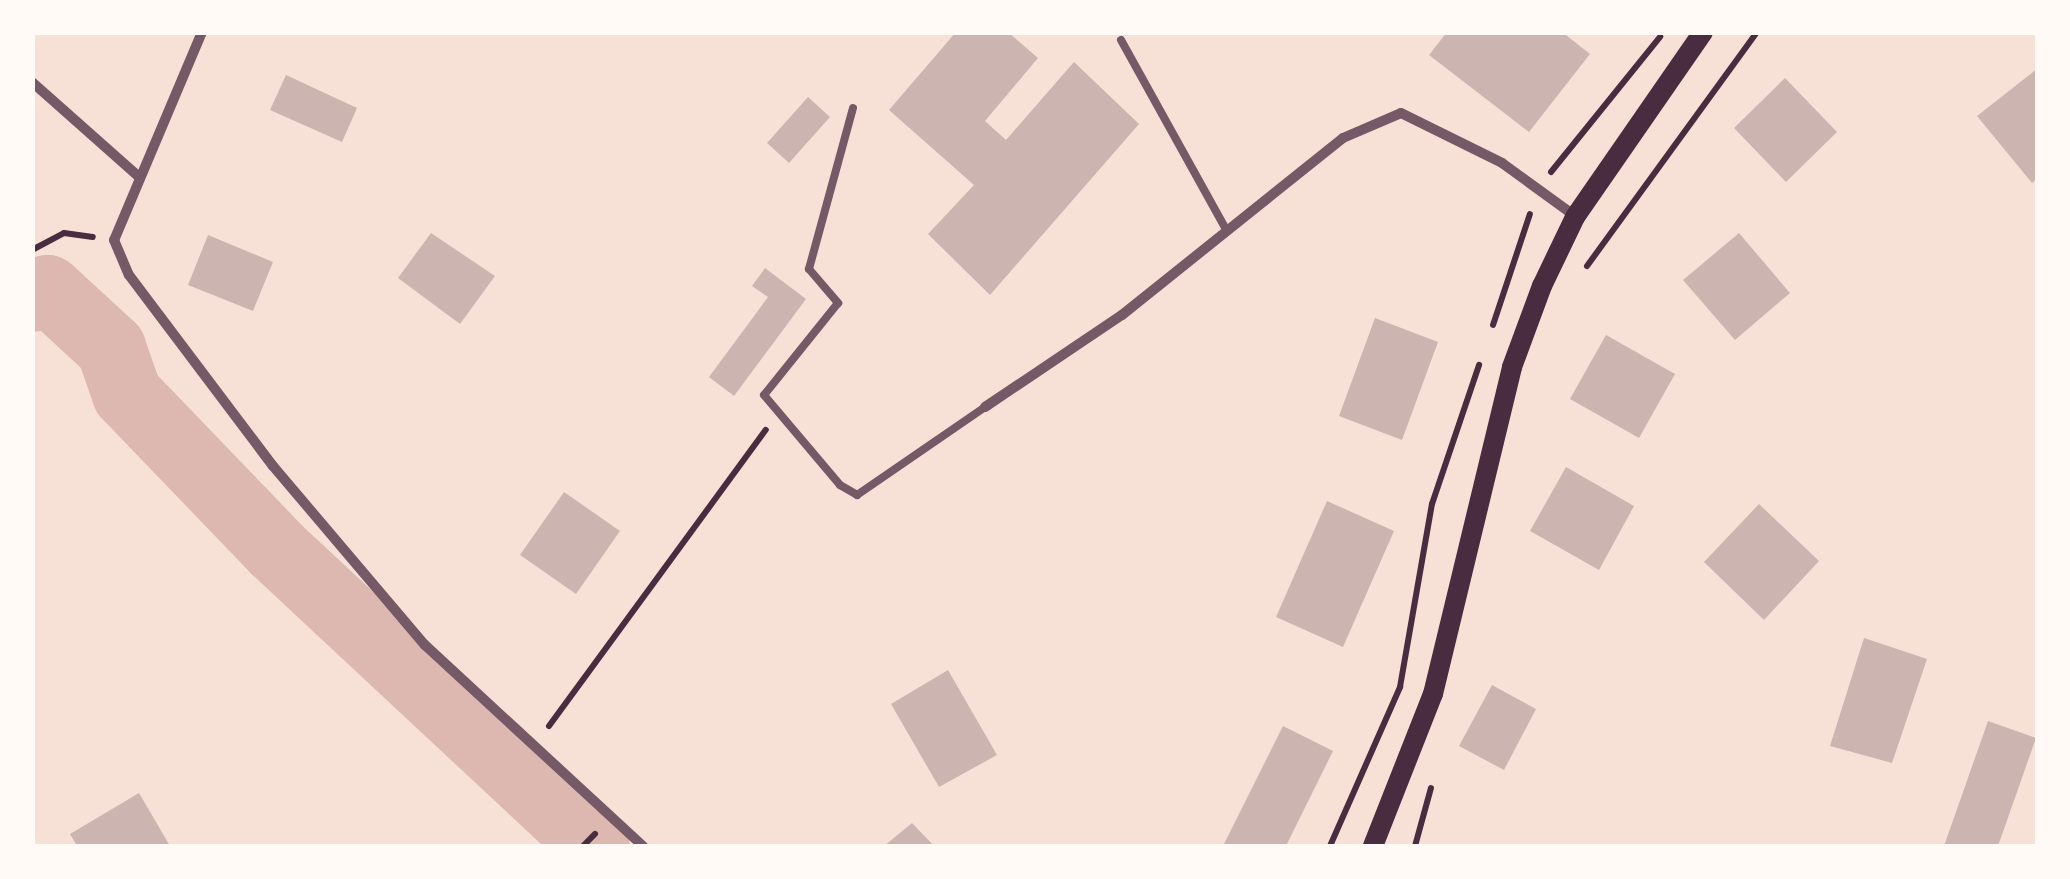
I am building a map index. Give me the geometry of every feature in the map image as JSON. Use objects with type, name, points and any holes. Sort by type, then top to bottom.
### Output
[{"type":"main road","points":[[1374,846],[1432,694],[1512,367],[1575,217],[1703,32]]},
{"type":"street","points":[[202,32],[114,240],[146,300],[273,466],[425,645],[643,846]]},
{"type":"street","points":[[32,82],[140,178]]},
{"type":"street","points":[[985,407],[1122,315],[1343,138],[1401,113],[1502,163],[1575,217]]},
{"type":"lane","points":[[1121,40],[1226,228]]},
{"type":"lane","points":[[853,108],[808,268],[838,303],[764,395],[856,496],[985,407]]},
{"type":"path","points":[[1578,281],[1757,32]]},
{"type":"path","points":[[32,250],[64,233],[114,240]]},
{"type":"path","points":[[534,748],[780,414]]},
{"type":"path","points":[[1415,846],[1436,771]]},
{"type":"building","points":[[956,32],[1008,32],[1038,58],[985,121],[1006,140],[1074,62],[1139,124],[990,295],[928,234],[974,185],[889,110]]},
{"type":"building","points":[[1447,32],[1562,32],[1590,54],[1529,132],[1429,55]]},
{"type":"building","points":[[2038,68],[2038,178],[2032,183],[1977,116]]},
{"type":"building","points":[[286,75],[357,108],[342,142],[270,110]]},
{"type":"building","points":[[1785,78],[1837,132],[1786,182],[1734,128]]},
{"type":"building","points":[[808,97],[830,117],[789,163],[767,143]]},
{"type":"building","points":[[431,233],[495,276],[460,324],[398,278]]},
{"type":"building","points":[[1739,233],[1790,293],[1735,340],[1683,280]]},
{"type":"building","points":[[208,235],[273,262],[253,311],[188,285]]},
{"type":"building","points":[[765,268],[806,299],[734,396],[709,377],[768,297],[752,286]]},
{"type":"building","points":[[1375,318],[1438,342],[1402,440],[1339,416]]},
{"type":"building","points":[[1606,335],[1675,374],[1639,438],[1570,399]]},
{"type":"building","points":[[1566,467],[1634,506],[1599,570],[1530,531]]},
{"type":"building","points":[[564,492],[620,531],[576,594],[520,555]]},
{"type":"building","points":[[1327,501],[1394,531],[1343,647],[1276,617]]},
{"type":"building","points":[[1759,504],[1819,561],[1764,620],[1704,562]]},
{"type":"building","points":[[1864,638],[1927,659],[1892,763],[1830,746]]},
{"type":"building","points":[[948,670],[997,755],[939,787],[891,704]]},
{"type":"building","points":[[1492,685],[1536,709],[1504,770],[1459,746]]},
{"type":"building","points":[[1988,721],[2036,738],[1998,846],[1944,846]]},
{"type":"building","points":[[1283,726],[1333,751],[1286,846],[1223,846]]},
{"type":"building","points":[[139,793],[170,846],[77,846],[70,834]]},
{"type":"building","points":[[912,823],[934,846],[884,846]]},
{"type":"waterway","points":[[32,297],[48,290],[111,348],[127,394],[276,549],[595,846]]}]
